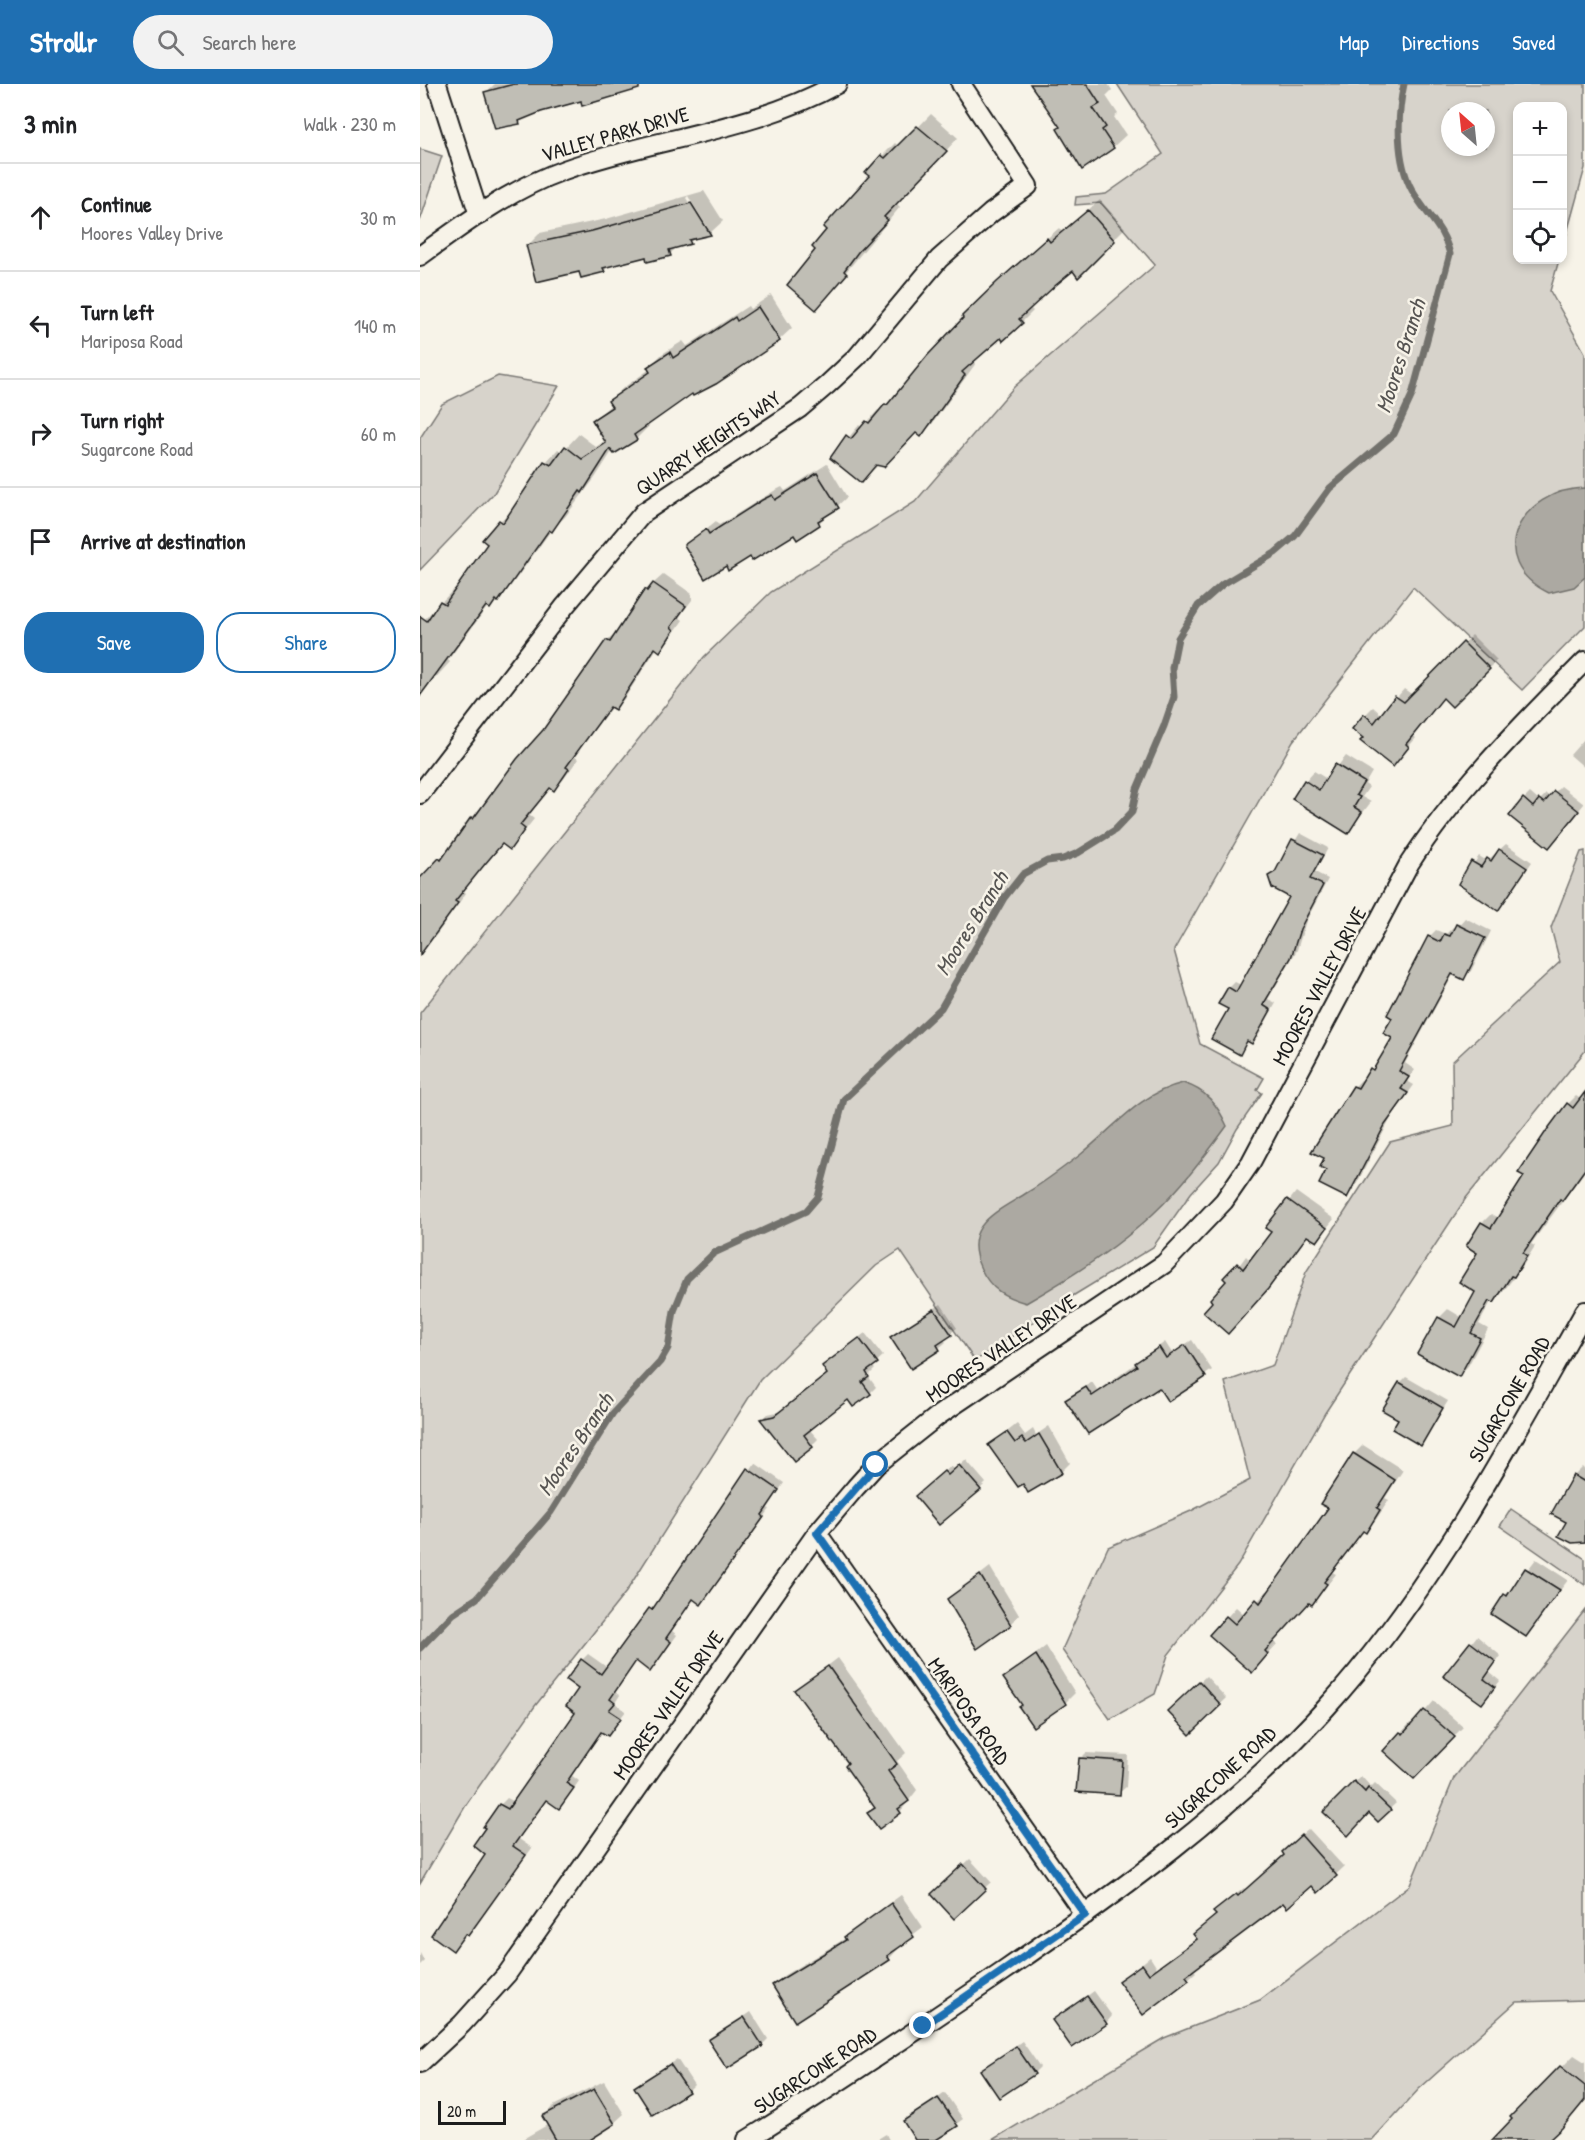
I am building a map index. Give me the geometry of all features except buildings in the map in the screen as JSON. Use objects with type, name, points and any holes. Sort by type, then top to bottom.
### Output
[{"type":"street","points":[[437,84],[479,215]]},
{"type":"street","name":"VALLEY PARK DRIVE","points":[[420,256],[526,185],[566,169],[759,117],[837,84]]},
{"type":"street","name":"QUARRY HEIGHTS WAY","points":[[420,794],[566,606],[644,512],[800,408],[857,357],[939,259],[991,213],[1028,186],[961,84]]},
{"type":"street","name":"MOORES VALLEY DRIVE","points":[[420,2063],[462,2024],[507,1974],[817,1533],[876,1465],[904,1441],[1164,1264],[1224,1201],[1251,1162],[1408,864],[1433,827],[1489,759],[1585,661]]},
{"type":"street","name":"SUGARCONE ROAD","points":[[747,2140],[923,2026],[1085,1915],[1158,1862],[1222,1810],[1325,1708],[1370,1655],[1426,1579],[1491,1476],[1585,1311]]},
{"type":"street","name":"MARIPOSA ROAD","points":[[817,1533],[1085,1915]]},
{"type":"shaded area","points":[[1117,84],[1585,84],[1585,168],[1567,233],[1567,102],[1513,102],[1513,264],[1558,264],[1550,291],[1585,353],[1585,626],[1522,690],[1413,587],[1293,741],[1174,950],[1200,1044],[1264,1078],[1257,1090],[1262,1093],[1237,1129],[1219,1162],[1191,1193],[1153,1247],[1071,1297],[975,1361],[900,1250],[876,1266],[760,1380],[626,1592],[535,1706],[466,1805],[420,1883],[420,1013],[704,657],[771,592],[915,502],[1014,387],[1155,265],[1101,203],[1075,205],[1076,197],[1106,194],[1163,154]]},
{"type":"shaded area","points":[[420,149],[442,156],[420,221]]},
{"type":"shaded area","points":[[498,376],[559,386],[494,493],[420,570],[420,438],[442,404]]},
{"type":"shaded area","points":[[1585,488],[1585,577],[1574,587],[1549,593],[1529,579],[1517,563],[1514,546],[1518,529],[1527,513],[1543,500],[1562,491]]},
{"type":"shaded area","points":[[1585,851],[1585,1051],[1466,1198],[1325,1413],[1238,1565],[1168,1655],[1155,1694],[1110,1719],[1062,1650],[1108,1547],[1191,1511],[1250,1480],[1225,1382],[1273,1365],[1306,1272],[1390,1142],[1453,1126],[1452,1062],[1560,962],[1551,928],[1581,852]]},
{"type":"shaded area","points":[[1183,1083],[1210,1099],[1227,1126],[1173,1194],[1153,1214],[1109,1250],[1026,1303],[1005,1295],[994,1287],[981,1269],[976,1254],[975,1241],[978,1231],[985,1222],[1074,1160],[1140,1103]]},
{"type":"shaded area","points":[[1511,1509],[1585,1559],[1585,1585],[1500,1526]]},
{"type":"shaded area","points":[[1585,1610],[1585,2000],[1516,2002],[1419,2089],[1372,2140],[992,2140],[1164,2038],[1260,2000],[1410,1885],[1454,1778]]},
{"type":"waterway","name":"Moores Branch","points":[[420,1648],[453,1614],[477,1598],[551,1512],[613,1413],[660,1362],[668,1348],[674,1311],[687,1279],[714,1253],[806,1211],[818,1197],[844,1099],[941,1008],[1004,898],[1023,874],[1047,861],[1063,859],[1078,853],[1115,830],[1132,812],[1137,789],[1174,697],[1172,668],[1178,638],[1198,606],[1223,584],[1275,553],[1295,536],[1330,488],[1394,434],[1412,395],[1450,254],[1439,228],[1412,190],[1403,166],[1399,124],[1404,84]]},
{"type":"route","points":[[876,1465],[817,1533],[1085,1915],[923,2026]]}]
